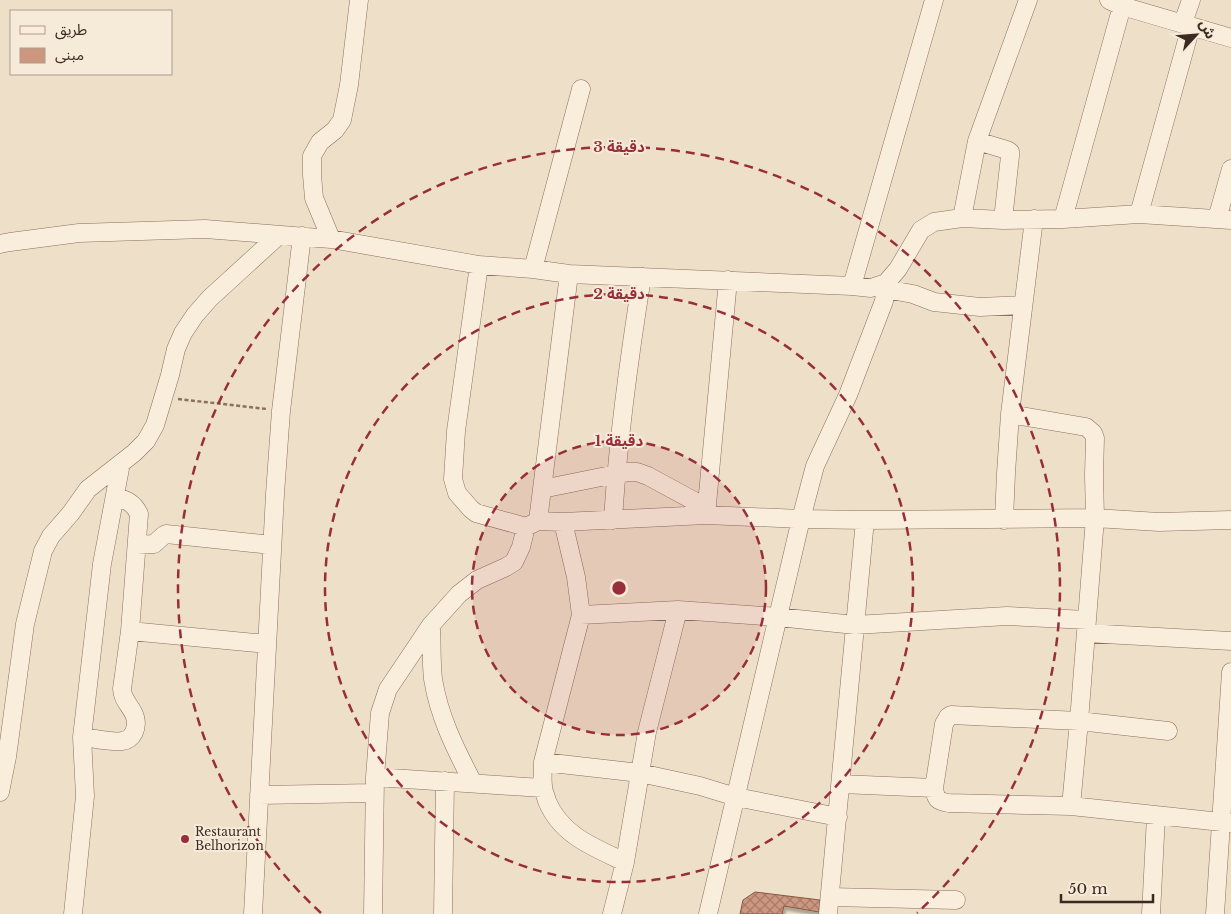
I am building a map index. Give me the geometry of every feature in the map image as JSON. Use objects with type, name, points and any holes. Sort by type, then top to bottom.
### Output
[{"type":"street","points":[[331,239],[314,198],[312,156],[320,142],[335,130],[342,120],[349,85],[359,0]]},
{"type":"street","points":[[852,286],[934,0]]},
{"type":"street","points":[[962,218],[977,141],[1026,0]]},
{"type":"street","points":[[1140,214],[1187,24],[1191,0]]},
{"type":"street","points":[[1063,219],[1116,3],[1231,38]]},
{"type":"street","points":[[533,269],[581,89]]},
{"type":"street","points":[[977,141],[1010,152],[1003,220]]},
{"type":"street","points":[[708,914],[815,466],[848,395],[884,301],[886,286],[921,230],[934,222],[962,218],[1003,220],[1063,219],[1140,214],[1224,220],[1231,169]]},
{"type":"street","points":[[1004,520],[1010,414],[1034,219]]},
{"type":"street","points":[[0,244],[79,234],[205,229],[331,239],[479,265],[569,274],[871,288],[886,286],[934,302],[980,307],[1023,305]]},
{"type":"street","points":[[0,792],[7,703],[42,551],[51,536],[88,489],[134,453],[146,441],[155,425],[164,398],[176,349],[183,333],[196,315],[210,298],[279,235]]},
{"type":"street","points":[[252,914],[281,411],[302,236]]},
{"type":"street","points":[[479,265],[456,431],[453,478],[457,492],[471,509],[476,512],[532,524],[613,520],[706,511],[801,519],[1004,520],[1095,518],[1159,522],[1231,520]]},
{"type":"street","points":[[373,914],[375,785],[380,713],[384,699],[388,689],[431,625],[459,594],[477,580],[514,562],[522,547],[532,524],[542,489],[569,274]]},
{"type":"street","points":[[613,520],[616,474],[628,370],[642,277]]},
{"type":"street","points":[[706,511],[728,280]]},
{"type":"street","points":[[1010,414],[1086,427],[1093,433],[1095,442],[1095,518],[1080,721],[1071,806]]},
{"type":"street","points":[[74,914],[85,796],[82,737],[102,564],[121,463]]},
{"type":"street","points":[[542,489],[616,474],[642,473],[706,511]]},
{"type":"street","points":[[82,737],[121,742],[128,739],[134,732],[135,718],[122,694],[130,631],[139,514],[133,504],[115,497]]},
{"type":"street","points":[[865,520],[829,905],[956,900]]},
{"type":"street","points":[[563,522],[576,577],[581,615],[543,762],[542,788],[551,810],[573,835],[588,845],[624,862]]},
{"type":"street","points":[[137,545],[154,544],[166,534],[272,545]]},
{"type":"street","points":[[581,615],[678,610],[856,625],[1007,616],[1231,641]]},
{"type":"street","points":[[612,914],[624,862],[647,732],[678,610]]},
{"type":"street","points":[[431,625],[433,678],[437,694],[446,726],[473,783]]},
{"type":"street","points":[[130,631],[267,644]]},
{"type":"street","points":[[1215,914],[1226,822],[1231,681]]},
{"type":"street","points":[[1168,731],[1080,721],[951,715],[944,724],[934,788],[936,799],[948,803],[1071,806],[1226,822]]},
{"type":"street","points":[[543,762],[640,773],[736,796],[838,817]]},
{"type":"street","points":[[259,795],[445,781],[542,788]]},
{"type":"street","points":[[443,914],[445,781]]},
{"type":"street","points":[[841,784],[934,788]]},
{"type":"street","points":[[1151,914],[1156,816]]},
{"type":"path","points":[[164,398],[281,411]]},
{"type":"building","points":[[755,892],[820,900],[819,912],[784,906],[782,914],[740,914],[743,900]]},
{"type":"place","name":"Restaurant Belhorizon","points":[[185,839]]}]
